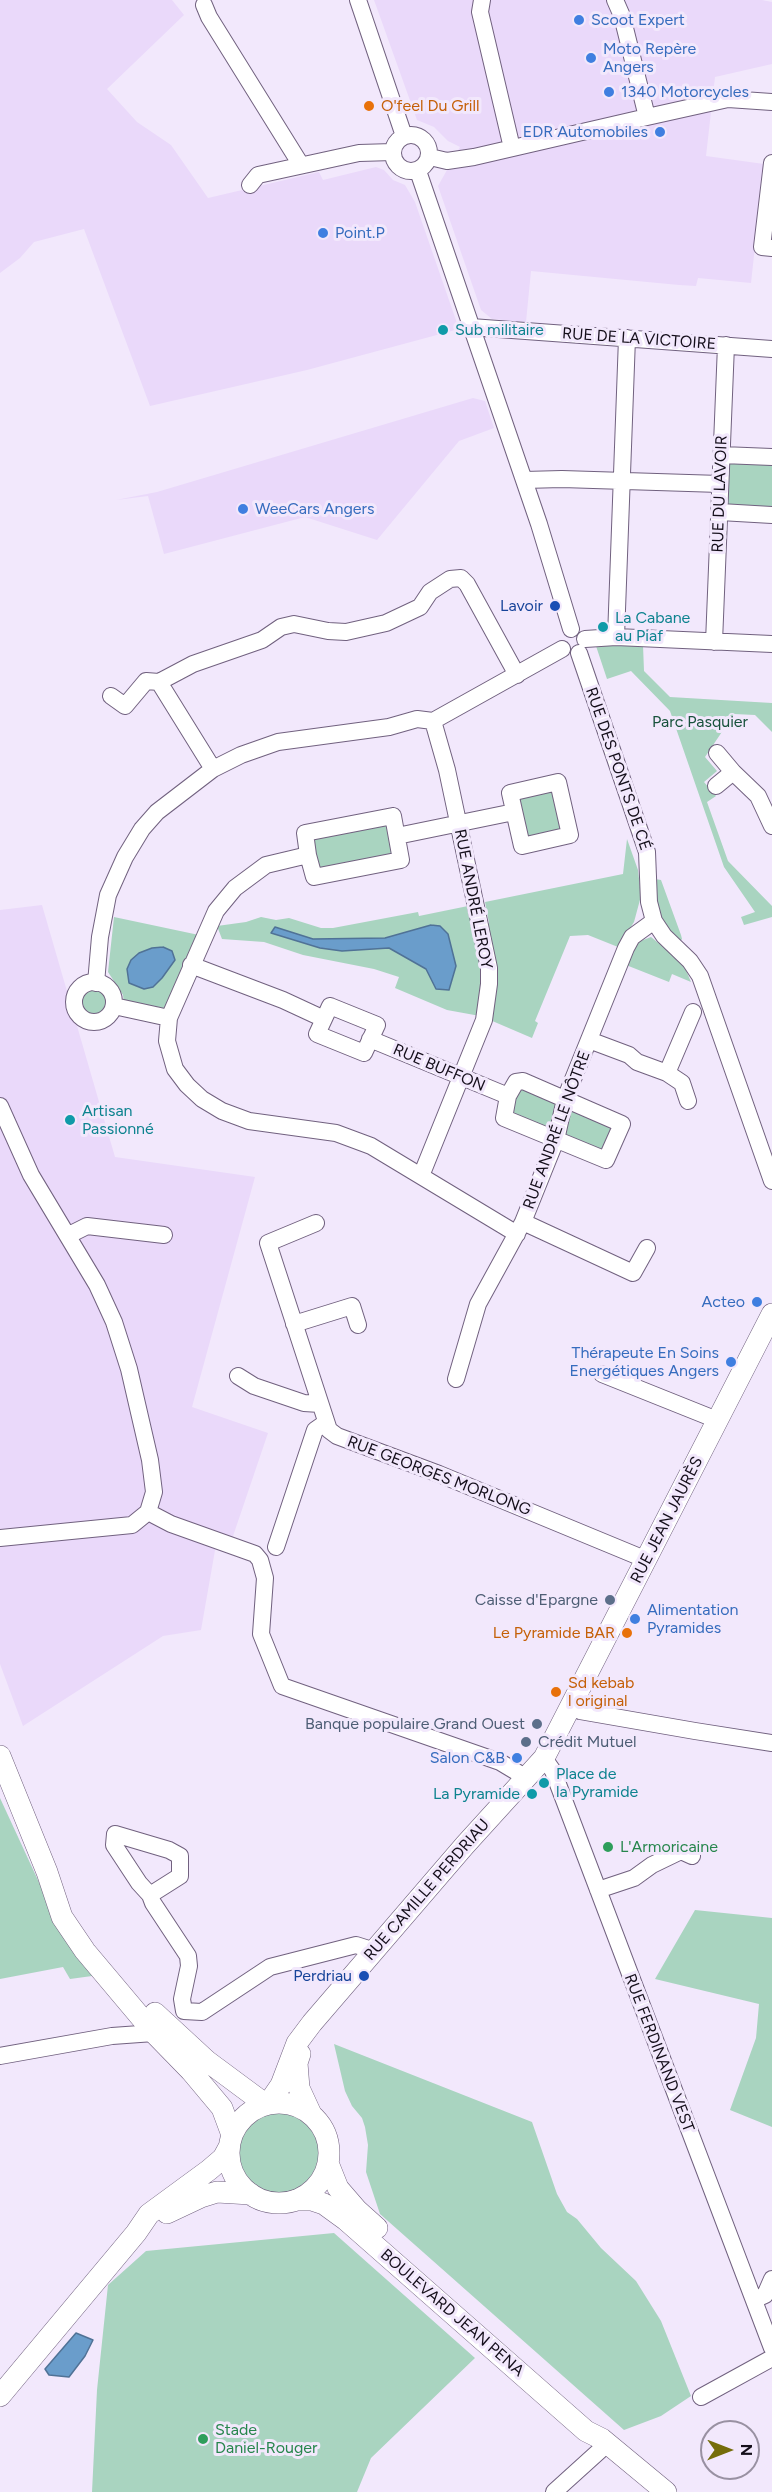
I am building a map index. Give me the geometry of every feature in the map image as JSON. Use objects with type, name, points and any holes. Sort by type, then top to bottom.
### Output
[{"type":"main road","name":"RUE JEAN JAURÈS","points":[[544,1758],[772,1314]]},
{"type":"main road","points":[[0,1756],[47,1872],[62,1917],[85,1951],[138,2014],[267,2104]]},
{"type":"main road","name":"RUE CAMILLE PERDRIAU","points":[[267,2104],[281,2085],[297,2043],[312,2023],[525,1776],[544,1758]]},
{"type":"main road","points":[[47,1872],[94,1944],[222,2108],[231,2141],[230,2161],[234,2174],[251,2194]]},
{"type":"main road","name":"RUE CAMILLE PERDRIAU","points":[[311,2114],[299,2088],[297,2063],[312,2023]]},
{"type":"main road","points":[[0,2396],[136,2233],[149,2214],[223,2157],[240,2121],[252,2110],[267,2104],[282,2102],[297,2106],[311,2114],[327,2136],[328,2163],[317,2186],[296,2200],[273,2202],[251,2194],[227,2191],[201,2197],[174,2209],[136,2233]]},
{"type":"main road","name":"BOULEVARD JEAN PENA","points":[[328,2163],[338,2188],[357,2210],[593,2420],[604,2441]]},
{"type":"main road","name":"BOULEVARD JEAN PENA","points":[[296,2200],[312,2200],[324,2204],[346,2220],[586,2431],[604,2441],[666,2492]]},
{"type":"street","points":[[358,0],[404,136]]},
{"type":"street","points":[[482,0],[480,12],[512,148]]},
{"type":"street","points":[[615,0],[622,16],[647,117]]},
{"type":"street","points":[[204,5],[209,17],[301,165]]},
{"type":"street","points":[[430,157],[447,161],[728,99],[772,102]]},
{"type":"street","points":[[414,135],[423,139],[429,147],[430,157],[426,165],[418,171],[409,172],[400,169],[394,161],[393,152],[396,142],[404,136],[414,135]]},
{"type":"street","points":[[250,185],[258,175],[301,165],[359,153],[393,152]]},
{"type":"street","points":[[772,163],[762,247],[772,248]]},
{"type":"street","points":[[418,171],[539,524],[571,629]]},
{"type":"street","name":"RUE DE LA VICTOIRE","points":[[471,327],[772,349]]},
{"type":"street","points":[[616,637],[627,338]]},
{"type":"street","name":"RUE DU LAVOIR","points":[[714,642],[726,345]]},
{"type":"street","points":[[722,455],[772,457]]},
{"type":"street","points":[[524,480],[720,484]]},
{"type":"street","points":[[720,512],[772,515]]},
{"type":"street","points":[[111,696],[125,706],[146,681],[159,682],[194,664],[261,640],[281,627],[294,624],[328,632],[346,632],[386,623],[420,607],[430,592],[450,579],[461,578],[467,584],[517,675]]},
{"type":"street","points":[[582,646],[579,631],[571,629],[562,634],[560,644],[568,654],[582,646],[616,637],[772,644]]},
{"type":"street","name":"RUE DES PONTS DE CÉ","points":[[582,646],[647,852],[649,902],[654,921],[664,936],[690,961],[700,976],[772,1181]]},
{"type":"street","points":[[96,983],[100,937],[108,895],[125,857],[142,829],[157,812],[213,769],[241,755],[278,742],[390,727],[417,719],[433,721],[562,649]]},
{"type":"street","points":[[159,682],[213,769]]},
{"type":"street","name":"RUE ANDRÉ LEROY","points":[[421,1176],[484,1020],[489,984],[489,969],[447,770],[433,721]]},
{"type":"street","points":[[717,753],[758,796],[772,826]]},
{"type":"street","points":[[716,786],[734,772]]},
{"type":"street","points":[[397,836],[514,812]]},
{"type":"street","points":[[393,816],[397,836],[401,860],[314,877],[305,833],[393,816]]},
{"type":"street","points":[[308,855],[266,865],[225,898],[209,924],[169,1018],[167,1041],[175,1068],[187,1085],[202,1099],[222,1111],[249,1122],[336,1133],[354,1139],[520,1228],[633,1273],[646,1248]]},
{"type":"street","name":"RUE ANDRÉ LE NÔTRE","points":[[456,1379],[478,1304],[520,1228],[556,1140],[565,1099],[626,948],[632,937],[654,921]]},
{"type":"street","points":[[191,965],[283,1000],[324,1019]]},
{"type":"street","points":[[90,983],[108,988],[112,993],[114,1006],[108,1017],[90,1022],[79,1015],[75,1003],[78,990],[90,983]]},
{"type":"street","points":[[114,1006],[169,1018]]},
{"type":"street","points":[[330,1006],[376,1025],[364,1053],[318,1034],[324,1019],[330,1006]]},
{"type":"street","points":[[667,1073],[689,1016],[693,1012]]},
{"type":"street","name":"RUE BUFFON","points":[[370,1039],[508,1096]]},
{"type":"street","points":[[589,1040],[667,1073],[682,1083],[688,1101]]},
{"type":"street","points":[[523,1081],[565,1099],[622,1124],[606,1160],[504,1118],[508,1096],[516,1082],[523,1081]]},
{"type":"street","points":[[0,1106],[32,1175],[97,1285],[114,1322],[129,1369],[154,1485],[153,1498],[148,1512],[141,1520],[127,1526],[0,1538]]},
{"type":"street","points":[[276,1547],[315,1430],[325,1423],[268,1244],[316,1223]]},
{"type":"street","points":[[69,1235],[87,1226],[164,1235]]},
{"type":"street","points":[[294,1324],[352,1306],[358,1325]]},
{"type":"street","points":[[602,1374],[717,1420]]},
{"type":"street","points":[[238,1376],[254,1386],[304,1403],[320,1404]]},
{"type":"street","name":"RUE GEORGES MORLONG","points":[[325,1423],[337,1436],[439,1474],[647,1560]]},
{"type":"street","points":[[148,1512],[171,1524],[255,1554],[263,1565],[266,1578],[261,1634],[282,1686],[500,1762],[525,1776]]},
{"type":"street","points":[[571,1707],[582,1712],[772,1743]]},
{"type":"street","name":"RUE FERDINAND VEST","points":[[544,1758],[553,1771],[772,2348]]},
{"type":"street","points":[[598,1890],[634,1878],[652,1865],[681,1851],[692,1856]]},
{"type":"street","points":[[150,1895],[188,1956],[189,1966],[182,1999],[184,2011],[202,2012],[270,1967],[356,1945],[375,1951]]},
{"type":"street","points":[[112,2036],[138,2014]]},
{"type":"street","points":[[0,2056],[160,2030]]},
{"type":"street","points":[[754,2300],[765,2295],[772,2279]]},
{"type":"street","points":[[701,2397],[772,2358]]},
{"type":"street","points":[[554,2492],[604,2441]]},
{"type":"shaded area","points":[[0,0],[172,0],[184,15],[107,89],[137,122],[171,145],[208,198],[319,172],[323,180],[376,167],[384,170],[393,180],[405,185],[415,202],[459,329],[307,370],[150,406],[84,229],[34,242],[20,258],[0,273]]},
{"type":"shaded area","points":[[374,0],[762,0],[772,2],[772,64],[715,77],[706,156],[764,164],[751,283],[698,278],[696,286],[531,271],[526,322],[492,319],[481,310],[438,186],[460,147],[448,141],[434,127],[417,120]]},
{"type":"shaded area","points":[[473,398],[485,401],[494,428],[459,441],[377,540],[305,517],[164,554],[148,496],[116,500],[157,492]]},
{"type":"shaded area","points":[[42,905],[115,1157],[255,1177],[192,1407],[268,1433],[231,1542],[217,1539],[201,1630],[163,1636],[23,1726],[0,1664],[0,910]]},
{"type":"green space","points":[[727,460],[772,462],[772,510],[724,508]]},
{"type":"green space","name":"Parc Pasquier","points":[[600,643],[643,645],[644,671],[670,697],[772,703],[772,732],[755,715],[734,714],[705,757],[717,771],[704,782],[716,796],[707,802],[728,861],[772,906],[772,917],[744,925],[741,917],[755,912],[724,867],[670,711],[631,671],[607,679],[596,646]]},
{"type":"green space","points":[[552,791],[566,829],[527,839],[517,796]]},
{"type":"green space","points":[[388,821],[396,853],[318,870],[311,838]]},
{"type":"green space","points":[[627,839],[638,870],[641,896],[634,922],[618,947],[588,935],[570,936],[535,1021],[538,1023],[532,1038],[490,1020],[485,924],[489,923],[485,902],[623,874]]},
{"type":"green space","points":[[655,879],[661,880],[681,935],[682,939],[679,943],[658,916]]},
{"type":"green space","points":[[468,906],[481,963],[483,989],[480,1016],[447,1010],[395,988],[399,977],[374,969],[303,955],[264,942],[222,939],[217,926],[246,922],[261,917],[276,920],[289,918],[321,928],[333,928],[418,912],[419,916]]},
{"type":"green space","points":[[114,917],[199,935],[169,1010],[124,1004],[123,995],[108,972]]},
{"type":"green space","points":[[651,937],[683,963],[691,982],[672,974],[669,982],[626,965],[638,942]]},
{"type":"green space","points":[[95,987],[105,992],[110,1002],[105,1012],[95,1017],[85,1012],[80,1002],[85,992]]},
{"type":"green space","points":[[521,1088],[553,1103],[557,1100],[551,1129],[514,1121],[511,1105]]},
{"type":"green space","points":[[570,1109],[612,1122],[607,1152],[564,1141]]},
{"type":"green space","points":[[0,1798],[49,1904],[100,1977],[70,1979],[63,1967],[0,1979]]},
{"type":"green space","points":[[695,1910],[772,1918],[772,2127],[730,2110],[756,2038],[759,2004],[655,1979]]},
{"type":"green space","points":[[334,2044],[532,2122],[557,2194],[567,2212],[577,2219],[601,2248],[636,2281],[661,2321],[691,2396],[661,2416],[624,2430],[380,2214],[366,2172],[368,2145],[365,2127],[345,2091]]},
{"type":"green space","points":[[279,2110],[295,2113],[309,2122],[318,2136],[321,2152],[318,2168],[309,2182],[295,2191],[279,2194],[263,2191],[249,2182],[240,2168],[237,2152],[240,2136],[249,2122],[263,2113]]},
{"type":"green space","points":[[334,2233],[475,2358],[371,2458],[357,2492],[92,2492],[97,2390],[108,2285],[146,2251]]},
{"type":"water","points":[[431,925],[440,926],[448,934],[456,966],[449,990],[436,989],[426,969],[389,948],[342,951],[320,948],[271,933],[275,927],[313,939],[385,938]]},
{"type":"water","points":[[163,947],[172,951],[175,960],[162,978],[153,987],[144,989],[129,983],[127,969],[131,960],[139,953]]},
{"type":"water","points":[[76,2333],[93,2340],[85,2356],[69,2377],[49,2375],[45,2369]]},
{"type":"place","name":"Scoot Expert","points":[[579,20]]},
{"type":"place","name":"Moto Repère Angers","points":[[591,58]]},
{"type":"place","name":"1340 Motorcycles","points":[[609,92]]},
{"type":"place","name":"O'feel Du Grill","points":[[369,106]]},
{"type":"place","name":"EDR Automobiles","points":[[660,132]]},
{"type":"place","name":"Point.P","points":[[323,233]]},
{"type":"place","name":"Sub militaire","points":[[443,330]]},
{"type":"place","name":"WeeCars Angers","points":[[243,509]]},
{"type":"place","name":"Lavoir","points":[[555,606]]},
{"type":"place","name":"La Cabane au Piaf","points":[[603,627]]},
{"type":"place","name":"Artisan Passionné","points":[[70,1120]]},
{"type":"place","name":"Acteo","points":[[757,1302]]},
{"type":"place","name":"Thérapeute En Soins Energétiques Angers","points":[[731,1362]]},
{"type":"place","name":"Caisse d'Epargne","points":[[610,1600]]},
{"type":"place","name":"Alimentation Pyramides","points":[[635,1619]]},
{"type":"place","name":"Le Pyramide BAR","points":[[627,1633]]},
{"type":"place","name":"Sd kebab l original","points":[[556,1692]]},
{"type":"place","name":"Banque populaire Grand Ouest","points":[[537,1724]]},
{"type":"place","name":"Crédit Mutuel","points":[[526,1742]]},
{"type":"place","name":"Salon C&B","points":[[517,1758]]},
{"type":"place","name":"Place de la Pyramide","points":[[544,1783]]},
{"type":"place","name":"La Pyramide","points":[[532,1794]]},
{"type":"place","name":"L'Armoricaine","points":[[608,1847]]},
{"type":"place","name":"Perdriau","points":[[364,1976]]},
{"type":"place","name":"Stade Daniel-Rouger","points":[[203,2439]]}]
